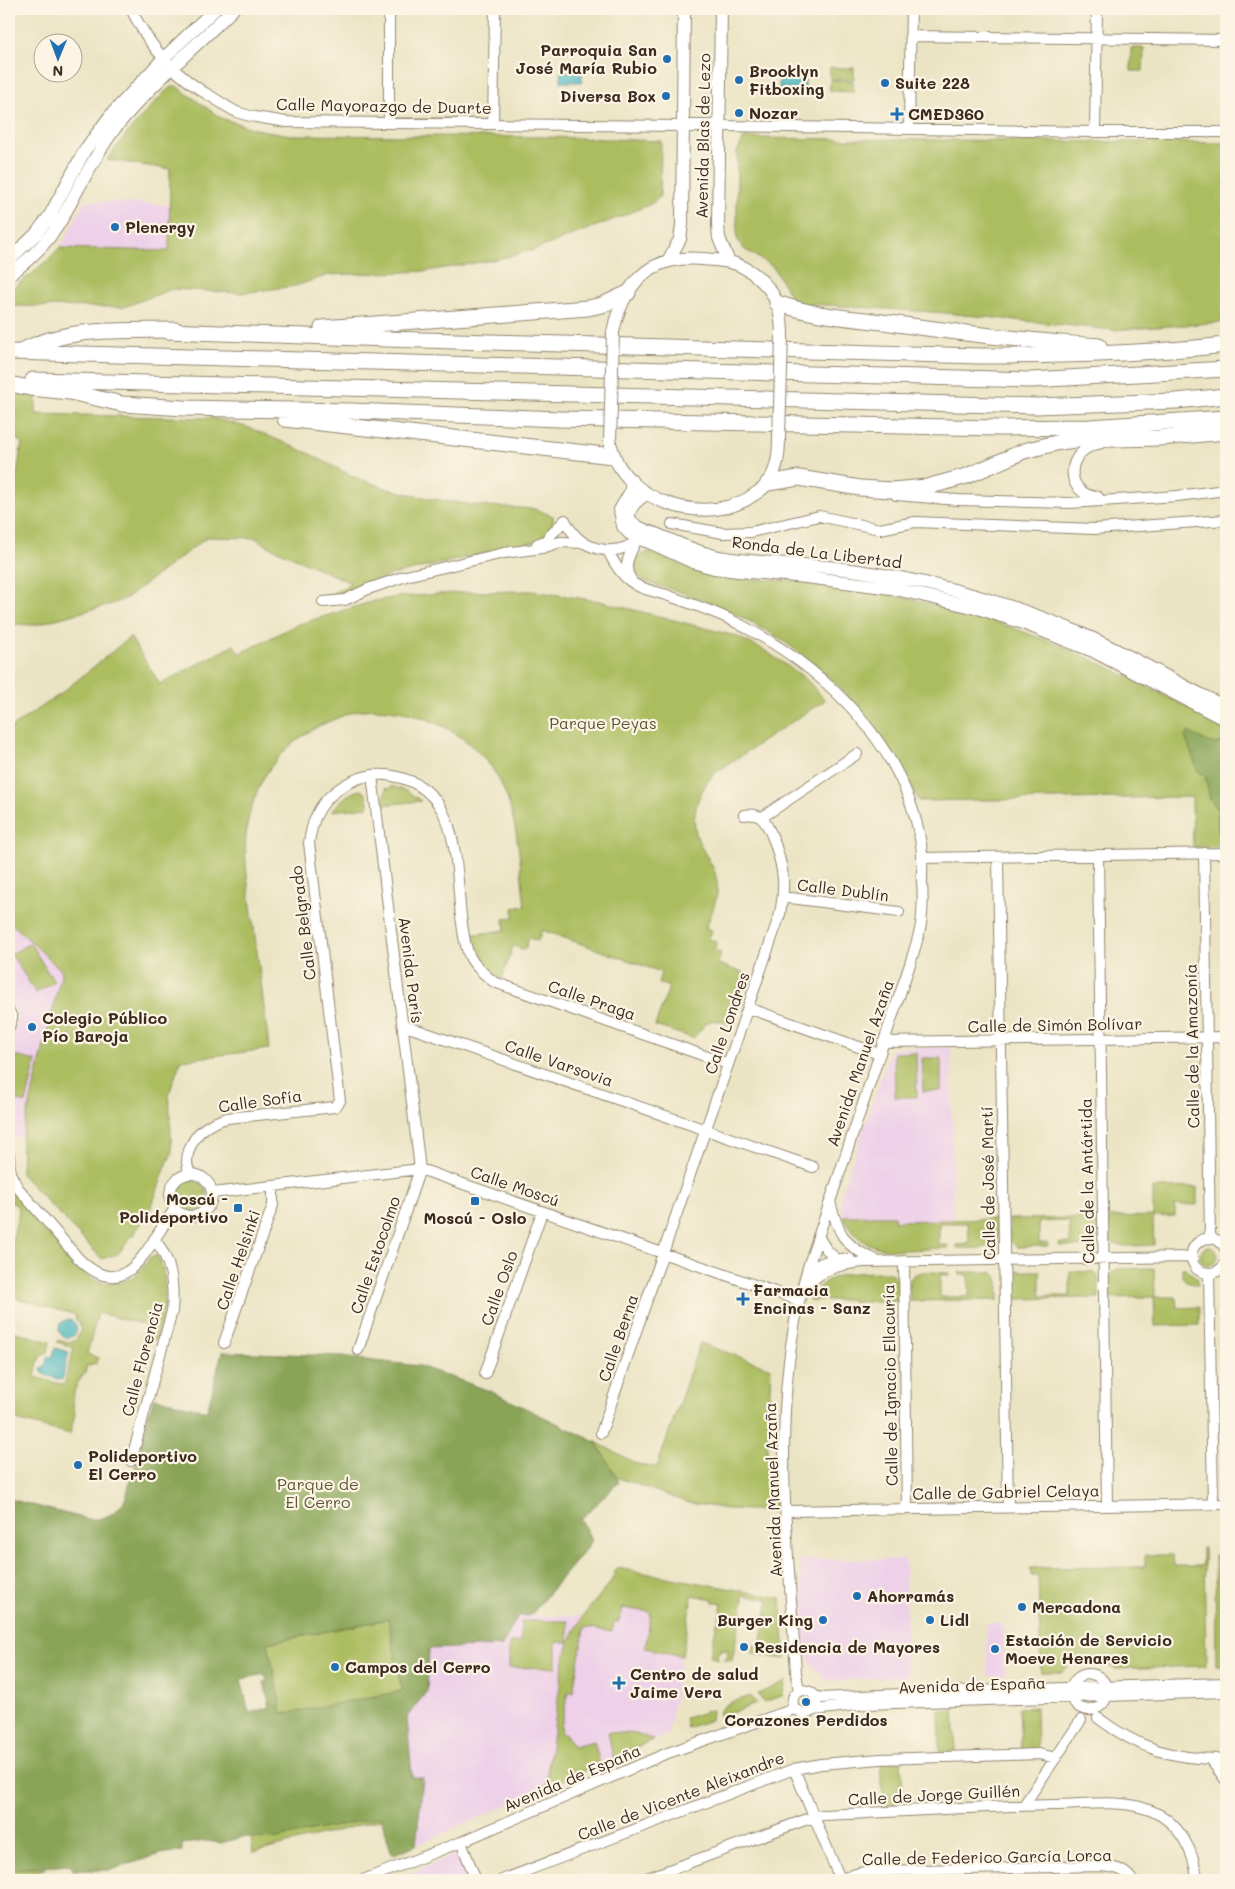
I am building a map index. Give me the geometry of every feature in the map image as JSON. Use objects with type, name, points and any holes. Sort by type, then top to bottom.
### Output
[{"type":"highway","points":[[14,352],[37,343],[74,334],[321,328],[568,309],[602,305],[628,293]]},
{"type":"highway","points":[[777,303],[797,310],[836,316],[1032,341],[1100,346],[1226,345]]},
{"type":"highway","points":[[167,331],[960,356],[1052,356],[1162,352],[1226,345]]},
{"type":"highway","points":[[14,352],[1031,380],[1226,369]]},
{"type":"highway","points":[[9,380],[96,380],[640,397],[1036,406],[1176,401],[1226,396]]},
{"type":"highway","points":[[9,384],[70,392],[122,404],[184,408],[611,449]]},
{"type":"highway","points":[[184,408],[361,411],[675,422],[998,428],[1090,426],[1226,418]]},
{"type":"highway","points":[[768,483],[799,478],[860,488],[891,490],[927,487],[967,476],[1024,451],[1041,446],[1075,440],[1126,439],[1226,432]]},
{"type":"main road","points":[[9,260],[36,234],[49,217],[77,164],[102,126],[129,94],[215,9]]},
{"type":"main road","points":[[9,274],[22,265],[50,235],[60,221],[100,149],[132,109],[233,9]]},
{"type":"main road","name":"Avenida Blas de Lezo","points":[[668,262],[680,238],[682,225],[684,9]]},
{"type":"main road","name":"Avenida Blas de Lezo","points":[[721,9],[719,238],[729,262]]},
{"type":"main road","points":[[683,126],[720,126]]},
{"type":"main road","points":[[692,258],[729,262],[743,267],[753,274],[765,285],[777,303],[782,324],[778,458],[768,483],[748,500],[737,505],[711,510],[674,506],[646,494],[631,480],[611,449],[613,332],[620,306],[628,293],[634,284],[657,265],[692,258]]},
{"type":"main road","name":"Ronda de La Libertad","points":[[631,480],[632,491],[620,510],[620,518],[628,533],[637,541],[654,544],[693,562],[714,568],[891,588],[981,609],[1047,632],[1093,651],[1226,720]]},
{"type":"main road","name":"Ronda de La Libertad","points":[[646,494],[632,505],[628,512],[629,519],[642,529],[688,548],[714,556],[747,561],[805,564],[871,573],[940,587],[978,598],[1043,619],[1084,635],[1226,707]]},
{"type":"street","name":"Calle Mayorazgo de Duarte","points":[[131,9],[139,26],[172,69],[195,88],[237,112],[286,122],[683,126]]},
{"type":"street","points":[[388,9],[388,122]]},
{"type":"street","points":[[493,124],[495,9]]},
{"type":"street","points":[[909,128],[911,9]]},
{"type":"street","points":[[1096,132],[1097,9]]},
{"type":"street","points":[[910,36],[1226,40]]},
{"type":"street","points":[[720,126],[1096,132],[1226,132]]},
{"type":"street","points":[[1126,439],[1098,444],[1083,450],[1077,456],[1073,465],[1073,474],[1076,484],[1085,494],[1092,497],[1139,498]]},
{"type":"street","points":[[860,488],[916,497],[1070,503],[1226,490]]},
{"type":"street","points":[[672,524],[723,532],[752,532],[819,516],[880,529],[915,522],[1095,529],[1226,520]]},
{"type":"street","points":[[323,602],[345,600],[406,576],[504,553],[545,541],[565,520],[573,533],[584,543],[595,549],[608,551],[621,549],[637,541]]},
{"type":"street","points":[[636,585],[628,576],[627,567],[637,541]]},
{"type":"street","points":[[504,553],[542,548],[560,542],[584,543]]},
{"type":"street","name":"Avenida Manuel Azaña","points":[[608,551],[615,565],[629,581],[695,605],[738,624],[773,643],[807,667],[842,697],[871,731],[904,787],[917,826],[922,858],[921,926],[910,964],[806,1272],[798,1300],[787,1372],[783,1432],[796,1673],[799,1691]]},
{"type":"street","points":[[744,815],[754,814],[761,818],[857,754]]},
{"type":"street","name":"Calle Praga","points":[[372,775],[390,775],[411,781],[428,791],[444,810],[453,843],[464,941],[470,958],[481,972],[494,982],[728,1064]]},
{"type":"street","name":"Avenida París","points":[[372,775],[420,1169]]},
{"type":"street","name":"Calle Belgrado","points":[[340,1100],[309,843],[315,816],[321,806],[347,782],[372,775]]},
{"type":"street","name":"Calle Londres","points":[[663,1253],[780,914],[783,897],[783,878],[780,862],[774,842],[761,818]]},
{"type":"street","points":[[922,858],[1226,853]]},
{"type":"street","name":"Calle de la Amazonía","points":[[1204,854],[1210,1238]]},
{"type":"street","name":"Calle de la Antártida","points":[[1098,855],[1107,1506]]},
{"type":"street","name":"Calle de José Martí","points":[[998,857],[1008,1507]]},
{"type":"street","name":"Calle Dublín","points":[[783,897],[899,912]]},
{"type":"street","points":[[748,1008],[879,1054]]},
{"type":"street","points":[[9,1011],[12,1018],[9,1027]]},
{"type":"street","name":"Calle Varsovia","points":[[403,1025],[813,1167]]},
{"type":"street","name":"Calle de Simón Bolívar","points":[[883,1042],[1226,1037]]},
{"type":"street","name":"Calle Sofía","points":[[191,1174],[188,1169],[188,1153],[192,1143],[198,1134],[212,1124],[228,1118],[335,1107],[340,1100]]},
{"type":"street","points":[[9,1154],[10,1173],[18,1188],[78,1258],[100,1276],[115,1277],[128,1272],[140,1259],[175,1209]]},
{"type":"street","name":"Calle Moscú","points":[[212,1193],[420,1169],[798,1300]]},
{"type":"street","name":"Calle Estocolmo","points":[[358,1350],[420,1169]]},
{"type":"street","points":[[191,1174],[205,1179],[212,1193],[206,1211],[197,1216],[187,1216],[175,1209],[170,1200],[172,1186],[181,1177],[191,1174]]},
{"type":"street","name":"Calle Helsinki","points":[[224,1343],[273,1205],[273,1186]]},
{"type":"street","points":[[830,1200],[840,1234],[846,1242],[861,1254],[879,1262]]},
{"type":"street","name":"Calle Oslo","points":[[485,1374],[542,1212]]},
{"type":"street","points":[[818,1236],[826,1249],[838,1261]]},
{"type":"street","points":[[1226,1250],[1221,1242],[1210,1238],[1202,1239],[1196,1244],[1192,1257],[1198,1269],[1209,1273],[1219,1270],[1226,1262]]},
{"type":"street","name":"Calle Florencia","points":[[131,1461],[172,1311],[173,1297],[170,1270],[161,1248],[154,1239]]},
{"type":"street","name":"Calle Berna","points":[[601,1432],[663,1253]]},
{"type":"street","points":[[806,1272],[813,1267],[838,1261],[1192,1257]]},
{"type":"street","points":[[798,1300],[808,1284],[838,1261]]},
{"type":"street","name":"Calle de Ignacio Ellacuría","points":[[904,1261],[907,1509]]},
{"type":"street","points":[[1209,1273],[1213,1504]]},
{"type":"street","name":"Calle de Gabriel Celaya","points":[[786,1511],[1226,1504]]},
{"type":"street","points":[[1091,1674],[1102,1680],[1105,1696],[1098,1718],[1092,1722],[1081,1720],[1073,1696],[1078,1678],[1091,1674]]},
{"type":"street","name":"Avenida de España","points":[[1105,1696],[1226,1683]]},
{"type":"street","points":[[807,1690],[815,1696],[817,1702],[814,1710],[804,1714],[794,1709],[793,1698],[799,1691],[807,1690]]},
{"type":"street","name":"Avenida de España","points":[[815,1696],[822,1698],[1105,1696],[1226,1692]]},
{"type":"street","name":"Avenida de España","points":[[814,1710],[866,1704],[1073,1696]]},
{"type":"street","name":"Avenida de España","points":[[363,1880],[461,1842],[665,1754],[794,1709]]},
{"type":"street","points":[[1098,1718],[1122,1734],[1164,1753],[1210,1759],[1226,1759]]},
{"type":"street","points":[[1024,1805],[1081,1720]]},
{"type":"street","name":"Calle de Vicente Aleixandre","points":[[502,1880],[794,1769],[821,1764],[890,1759],[1039,1754],[1056,1758]]},
{"type":"street","points":[[1210,1759],[1226,1780]]},
{"type":"street","points":[[794,1769],[839,1880]]},
{"type":"street","name":"Calle de Jorge Guillén","points":[[642,1880],[822,1815],[1024,1805],[1118,1803],[1152,1811],[1171,1823],[1182,1837],[1192,1856],[1197,1880]]},
{"type":"street","points":[[461,1842],[476,1880]]},
{"type":"street","name":"Calle de Federico García Lorca","points":[[839,1880],[873,1871],[1099,1866],[1121,1870],[1132,1880]]},
{"type":"shaded area","points":[[85,201],[170,205],[169,251],[60,248]]},
{"type":"shaded area","name":"Colegio Público Pío Baroja","points":[[9,921],[62,971],[22,1137],[9,1137],[9,1035],[14,1029],[18,1018],[16,1010],[9,1003]]},
{"type":"shaded area","points":[[951,1047],[953,1220],[894,1221],[894,1216],[843,1216],[842,1191],[890,1052],[896,1048]]},
{"type":"shaded area","points":[[905,1559],[907,1676],[832,1681],[825,1679],[811,1664],[804,1644],[800,1560]]},
{"type":"shaded area","points":[[617,1568],[694,1582],[668,1735],[619,1754],[620,1756],[416,1845],[423,1778],[412,1777],[407,1717],[427,1691],[429,1649],[502,1646],[518,1616],[583,1616],[610,1583]]},
{"type":"shaded area","name":"Estación de Servicio Moeve Henares","points":[[986,1623],[1002,1623],[1005,1675],[988,1676]]},
{"type":"shaded area","points":[[456,1854],[463,1857],[472,1880],[394,1880]]},
{"type":"green space","points":[[1131,48],[1144,48],[1143,71],[1131,71]]},
{"type":"green space","points":[[830,68],[854,68],[854,79],[830,79]]},
{"type":"green space","points":[[830,80],[853,81],[853,92],[830,91]]},
{"type":"green space","points":[[176,86],[221,118],[255,129],[291,135],[549,137],[661,141],[660,197],[651,204],[625,215],[534,250],[493,260],[427,271],[329,275],[295,286],[241,293],[172,289],[124,307],[9,306],[9,291],[33,273],[60,248],[169,251],[170,169],[107,160],[153,104],[170,87]]},
{"type":"green space","points":[[744,138],[1226,143],[1226,322],[1114,330],[946,313],[795,303],[773,267],[744,249],[737,239],[737,152]]},
{"type":"green space","points":[[9,392],[36,393],[36,414],[213,418],[250,428],[308,453],[352,476],[388,489],[427,498],[473,505],[535,509],[553,516],[553,524],[544,536],[537,541],[391,575],[341,597],[325,597],[351,583],[266,545],[256,538],[207,537],[128,597],[112,604],[34,625],[9,624],[9,522],[22,443],[9,434]]},
{"type":"green space","points":[[653,551],[687,567],[718,576],[794,581],[865,590],[903,597],[979,616],[1063,646],[1129,677],[1226,727],[1226,847],[1193,847],[1192,797],[919,801],[886,744],[867,718],[823,671],[798,651],[733,613],[691,596],[649,583],[638,576],[634,571],[636,560],[641,555]]},
{"type":"green space","name":"Parque Peyas","points":[[532,591],[599,601],[736,636],[764,650],[805,678],[825,700],[715,773],[703,789],[696,807],[696,835],[713,867],[717,883],[716,900],[706,928],[712,930],[709,939],[717,942],[714,951],[721,953],[718,964],[746,974],[729,1024],[721,1021],[710,1021],[693,1038],[655,1026],[669,987],[658,983],[661,972],[542,930],[538,941],[529,938],[525,950],[513,946],[502,979],[489,971],[476,956],[470,935],[505,930],[504,919],[514,917],[513,908],[525,906],[513,817],[508,800],[492,768],[467,742],[435,722],[399,711],[381,709],[359,711],[345,715],[306,734],[282,754],[263,779],[256,793],[248,822],[245,848],[247,875],[269,1049],[181,1060],[169,1094],[172,1153],[149,1214],[118,1254],[102,1259],[21,1174],[22,1137],[62,971],[9,921],[9,729],[59,695],[130,637],[160,684],[234,645],[239,654],[296,625],[374,601],[398,597],[467,592]]},
{"type":"green space","points":[[1188,732],[1208,742],[1217,744],[1226,739],[1226,838],[1222,837],[1218,829],[1218,810],[1210,799],[1205,776],[1198,771],[1185,737]]},
{"type":"green space","points":[[391,786],[407,791],[421,801],[383,805],[386,788],[390,789]]},
{"type":"green space","points":[[361,790],[366,794],[369,807],[332,811],[348,795]]},
{"type":"green space","points":[[30,943],[54,982],[36,993],[11,954]]},
{"type":"green space","points":[[894,1053],[916,1053],[917,1097],[895,1097]]},
{"type":"green space","points":[[15,1056],[36,1061],[26,1103],[9,1099],[9,1080]]},
{"type":"green space","points":[[922,1058],[941,1058],[941,1091],[923,1091]]},
{"type":"green space","points":[[191,1180],[197,1181],[202,1185],[206,1190],[206,1202],[202,1207],[197,1211],[191,1212],[185,1211],[180,1207],[176,1202],[175,1196],[176,1190],[180,1185],[185,1181]]},
{"type":"green space","points":[[9,1187],[80,1271],[95,1280],[119,1283],[134,1276],[150,1257],[157,1256],[163,1271],[165,1297],[157,1339],[142,1338],[145,1325],[98,1313],[87,1354],[98,1358],[96,1364],[87,1365],[85,1373],[74,1392],[75,1414],[70,1434],[9,1418],[9,1330],[50,1342],[48,1352],[38,1362],[35,1377],[64,1385],[74,1348],[57,1342],[59,1340],[65,1342],[75,1341],[81,1330],[79,1322],[75,1319],[76,1315],[9,1296],[9,1255],[19,1211],[16,1204],[9,1202]]},
{"type":"green space","points":[[1197,1187],[1197,1205],[1175,1205],[1175,1216],[1153,1217],[1154,1245],[1124,1246],[1111,1241],[1109,1217],[1153,1216],[1153,1188]]},
{"type":"green space","points":[[843,1216],[894,1216],[895,1221],[997,1219],[998,1239],[996,1243],[986,1247],[957,1248],[957,1245],[969,1244],[968,1223],[939,1223],[939,1245],[948,1245],[948,1248],[888,1249],[862,1240],[852,1231]]},
{"type":"green space","points":[[1097,1218],[1097,1238],[1095,1242],[1086,1246],[1059,1246],[1059,1243],[1070,1243],[1069,1221],[1039,1222],[1039,1243],[1048,1243],[1048,1246],[1017,1247],[1010,1241],[1009,1219]]},
{"type":"green space","points":[[1209,1247],[1217,1252],[1218,1256],[1213,1264],[1209,1265],[1201,1260],[1200,1256],[1205,1248]]},
{"type":"green space","points":[[1154,1268],[1155,1297],[1176,1297],[1177,1308],[1199,1307],[1199,1325],[1155,1326],[1154,1297],[1110,1298],[1109,1281],[1114,1271],[1117,1269]]},
{"type":"green space","points":[[1182,1268],[1186,1268],[1198,1279],[1198,1285],[1186,1282],[1182,1277]]},
{"type":"green space","points":[[1018,1271],[1040,1271],[1040,1296],[1070,1296],[1070,1271],[1094,1272],[1098,1277],[1099,1298],[1010,1299],[1012,1276]]},
{"type":"green space","points":[[887,1272],[892,1274],[897,1280],[899,1301],[853,1302],[853,1300],[809,1300],[816,1290],[833,1278],[854,1273]]},
{"type":"green space","points":[[927,1272],[949,1273],[949,1275],[940,1275],[940,1297],[969,1297],[969,1275],[959,1275],[959,1272],[991,1272],[994,1274],[998,1284],[999,1300],[910,1301],[910,1280],[912,1276]]},
{"type":"green space","points":[[700,1343],[771,1368],[767,1451],[774,1458],[777,1511],[728,1509],[689,1503],[616,1477],[596,1442],[637,1464],[657,1467]]},
{"type":"green space","name":"Parque de El Cerro","points":[[222,1352],[344,1356],[420,1366],[490,1391],[596,1442],[619,1482],[581,1519],[592,1541],[530,1616],[518,1616],[502,1646],[429,1649],[427,1691],[407,1717],[412,1777],[423,1778],[416,1845],[392,1855],[381,1817],[272,1839],[243,1837],[221,1843],[206,1841],[182,1844],[182,1851],[160,1854],[111,1870],[73,1870],[71,1865],[9,1869],[9,1499],[87,1519],[98,1519],[108,1516],[121,1506],[126,1497],[153,1399],[156,1398],[207,1411]],"holes":[[[388,1619],[402,1691],[282,1714],[268,1643]],[[265,1674],[267,1681],[264,1682],[270,1707],[249,1713],[241,1679]]]},
{"type":"green space","points":[[1202,1548],[1204,1548],[1206,1666],[1115,1669],[1099,1661],[1088,1659],[1075,1664],[1066,1664],[1066,1667],[1068,1667],[1063,1672],[1041,1672],[1038,1576],[1031,1576],[1031,1568],[1145,1567],[1145,1555],[1173,1555],[1174,1566],[1202,1566]]},
{"type":"green space","points":[[1215,1555],[1226,1555],[1226,1666],[1216,1666]]},
{"type":"green space","points":[[617,1568],[781,1598],[785,1659],[752,1654],[754,1645],[760,1645],[769,1600],[742,1595],[744,1599],[732,1661],[723,1659],[727,1658],[728,1650],[722,1649],[718,1651],[717,1657],[719,1659],[710,1657],[722,1604],[713,1602],[713,1599],[692,1595],[682,1656],[645,1648],[651,1615],[649,1612],[623,1608],[619,1622],[614,1622],[612,1632],[587,1627],[584,1629],[573,1692],[568,1692],[560,1732],[562,1734],[565,1733],[573,1746],[594,1741],[600,1764],[545,1788],[563,1664],[569,1642],[583,1616],[610,1583]]},
{"type":"green space","name":"Campos del Cerro","points":[[388,1619],[402,1691],[282,1715],[268,1643]]},
{"type":"green space","points":[[521,1621],[568,1621],[568,1642],[556,1642],[556,1667],[509,1668],[509,1643],[521,1642]]},
{"type":"green space","points":[[786,1681],[782,1696],[763,1702],[758,1694]]},
{"type":"green space","points":[[751,1696],[757,1704],[719,1717],[722,1708],[726,1705]]},
{"type":"green space","points":[[1036,1707],[1037,1749],[1021,1750],[1019,1708]]},
{"type":"green space","points":[[712,1710],[711,1720],[687,1728],[685,1718]]},
{"type":"green space","points":[[954,1710],[956,1751],[940,1752],[939,1711]]},
{"type":"green space","points":[[608,1732],[639,1734],[653,1740],[619,1754],[620,1756],[614,1758]]},
{"type":"green space","points":[[901,1761],[904,1804],[883,1805],[881,1762]]},
{"type":"green space","points":[[381,1816],[382,1819],[253,1853],[251,1837],[257,1838]]},
{"type":"green space","points":[[46,1868],[27,1876],[9,1880],[9,1869]]},
{"type":"water","points":[[561,71],[582,72],[582,82],[561,82]]},
{"type":"water","points":[[779,75],[805,75],[805,89],[779,89]]},
{"type":"water","points":[[64,1320],[72,1320],[77,1325],[75,1336],[64,1338],[59,1333],[59,1325]]},
{"type":"water","points":[[55,1348],[69,1352],[62,1380],[45,1375],[41,1369],[46,1364],[47,1357],[53,1356]]},
{"type":"place","name":"Parroquia San José María Rubio","points":[[667,59]]},
{"type":"place","name":"Brooklyn Fitboxing","points":[[739,80]]},
{"type":"place","name":"Suite 228","points":[[885,83]]},
{"type":"place","name":"Diversa Box","points":[[666,96]]},
{"type":"place","name":"Nozar","points":[[739,113]]},
{"type":"place","name":"CMED360","points":[[897,114]]},
{"type":"place","name":"Plenergy","points":[[115,227]]},
{"type":"place","name":"Colegio Público Pío Baroja","points":[[32,1027]]},
{"type":"place","name":"Moscú - Oslo","points":[[475,1201]]},
{"type":"place","name":"Moscú - Polideportivo","points":[[238,1208]]},
{"type":"place","name":"Farmacia Encinas - Sanz","points":[[743,1299]]},
{"type":"place","name":"Polideportivo El Cerro","points":[[78,1465]]},
{"type":"place","name":"Ahorramás","points":[[857,1596]]},
{"type":"place","name":"Mercadona","points":[[1022,1607]]},
{"type":"place","name":"Burger King","points":[[823,1620]]},
{"type":"place","name":"Lidl","points":[[930,1620]]},
{"type":"place","name":"Residencia de Mayores","points":[[744,1647]]},
{"type":"place","name":"Estación de Servicio Moeve Henares","points":[[995,1649]]},
{"type":"place","name":"Campos del Cerro","points":[[335,1667]]},
{"type":"place","name":"Centro de salud Jaime Vera","points":[[619,1683]]},
{"type":"place","name":"Corazones Perdidos","points":[[806,1702]]}]
